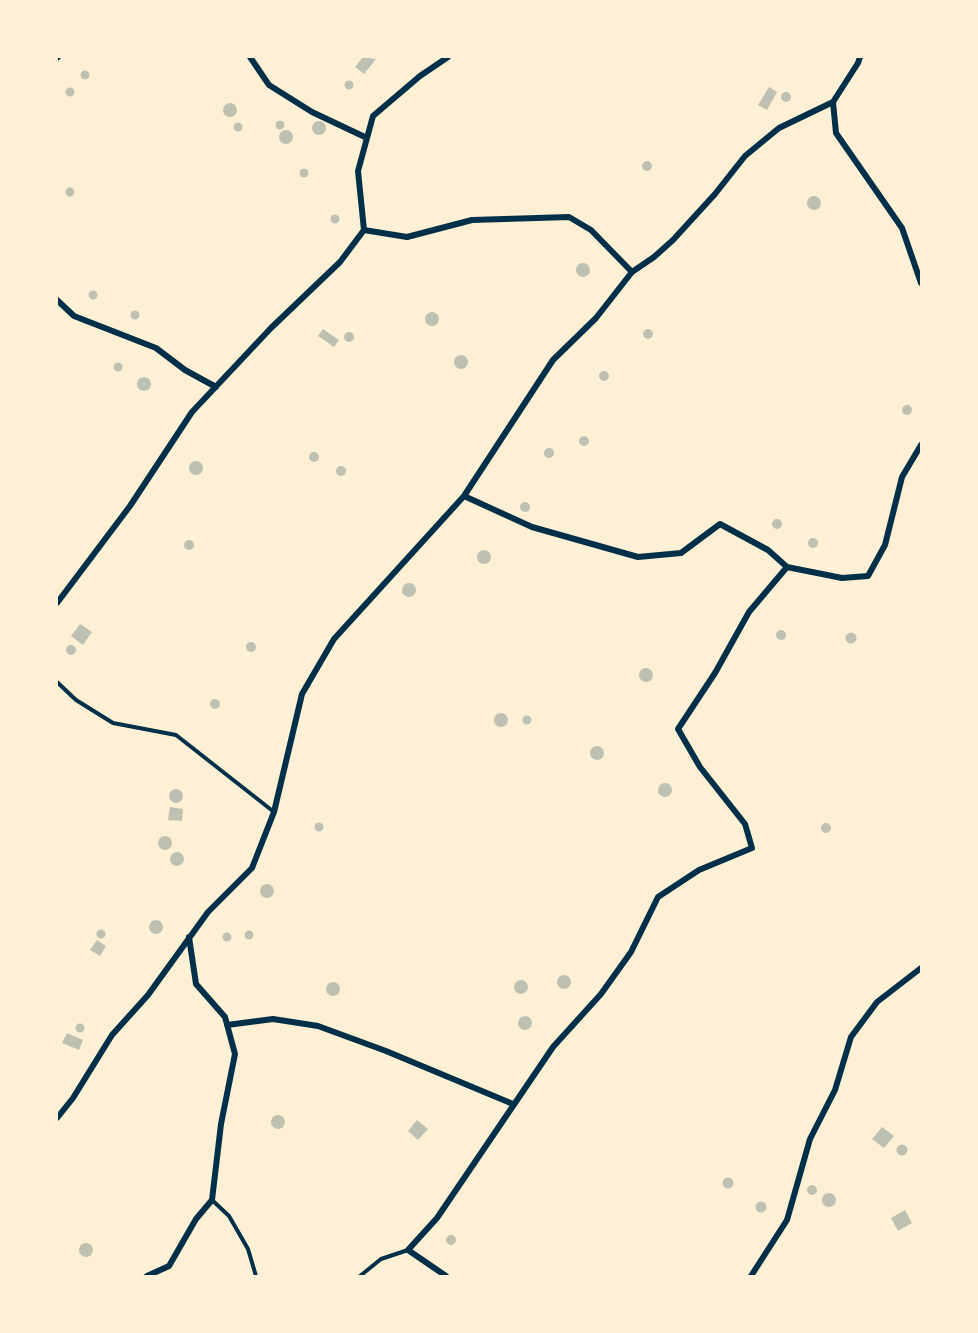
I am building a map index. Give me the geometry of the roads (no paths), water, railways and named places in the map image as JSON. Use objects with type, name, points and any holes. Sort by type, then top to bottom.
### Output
[{"type":"street","points":[[250,57],[269,85],[312,112],[367,138]]},
{"type":"street","points":[[57,603],[130,506],[192,412],[271,328],[340,262],[364,230],[357,171],[374,116],[420,76],[448,57]]},
{"type":"street","points":[[57,1118],[112,1035],[148,995],[208,912],[252,868],[274,812],[302,694],[334,639],[464,496],[553,360],[596,318],[632,272],[673,240],[715,194],[745,156],[779,128],[833,102],[860,57]]},
{"type":"street","points":[[833,102],[836,133],[902,228],[921,283]]},
{"type":"street","points":[[364,230],[407,237],[472,220],[569,217],[604,241],[632,272]]},
{"type":"street","points":[[57,300],[74,316],[156,348],[185,370],[216,387]]},
{"type":"street","points":[[464,496],[532,527],[638,557],[681,552],[720,524],[768,550],[787,567],[842,578],[868,576],[885,545],[902,477],[921,445]]},
{"type":"street","points":[[446,1276],[408,1250],[437,1218],[553,1047],[601,994],[631,952],[657,897],[699,870],[752,848],[746,824],[700,767],[678,729],[715,673],[749,612],[787,567]]},
{"type":"street","points":[[147,1276],[169,1266],[196,1219],[212,1200],[221,1124],[235,1054],[225,1017],[196,984],[189,937]]},
{"type":"street","points":[[751,1276],[787,1220],[810,1139],[835,1090],[851,1036],[877,1002],[921,968]]},
{"type":"street","points":[[227,1025],[273,1019],[318,1026],[418,1064],[513,1104]]},
{"type":"lane","points":[[57,682],[76,700],[113,723],[176,735],[274,812]]},
{"type":"lane","points":[[212,1200],[229,1216],[248,1249],[256,1276]]},
{"type":"lane","points":[[360,1276],[381,1259],[408,1250]]}]
